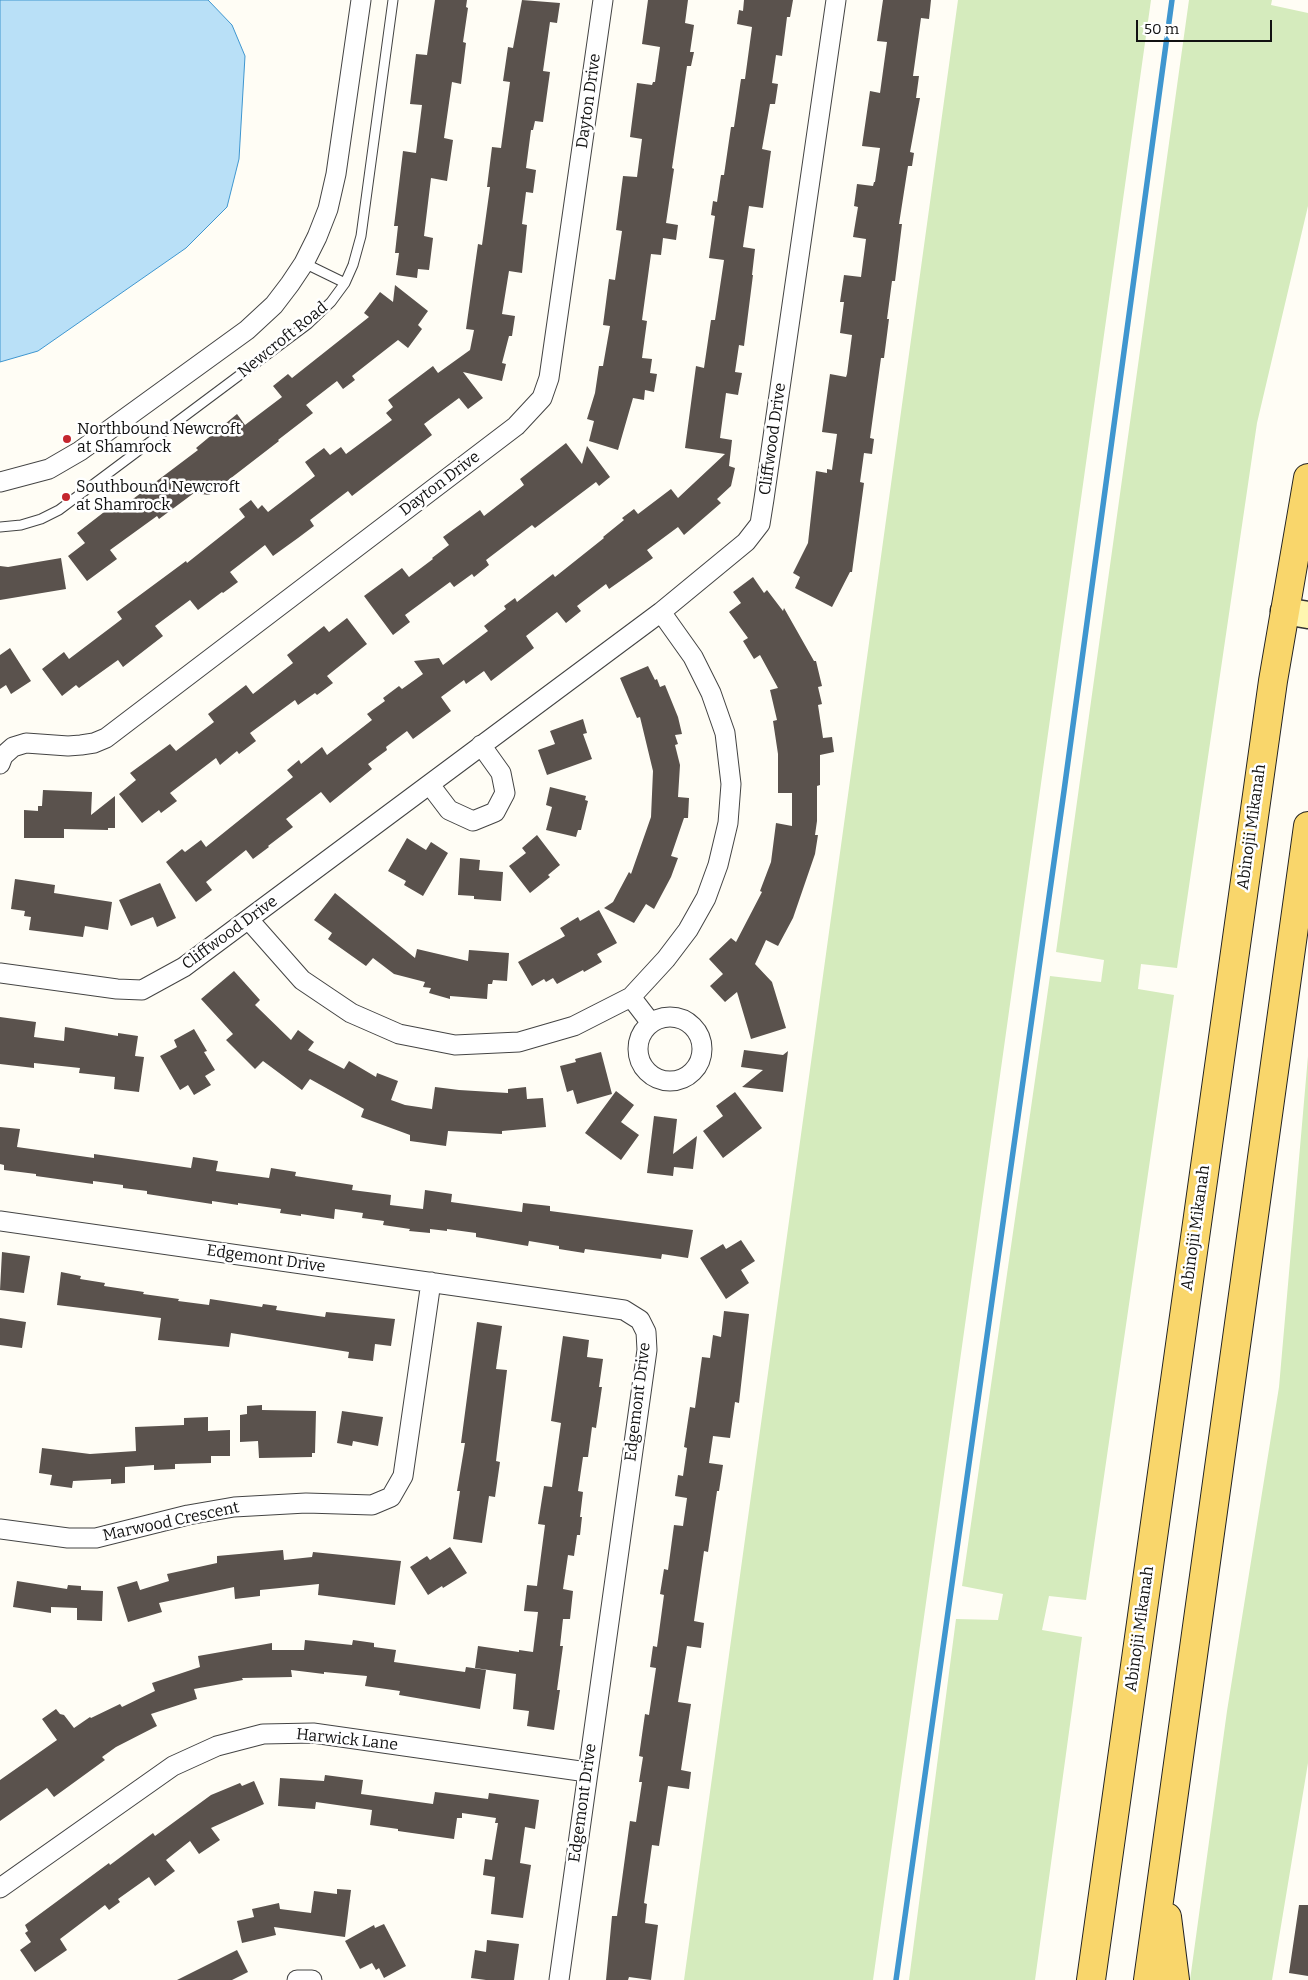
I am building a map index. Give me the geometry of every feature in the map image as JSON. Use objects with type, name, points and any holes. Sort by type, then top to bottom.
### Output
[{"type":"main road","name":"Abinojii Mikanah","points":[[1091,1980],[1250,839],[1296,613],[1308,478]]},
{"type":"main road","points":[[1148,1980],[1308,826]]},
{"type":"main road","points":[[1163,1880],[1175,1980]]},
{"type":"street","name":"Newcroft Road","points":[[0,482],[49,469],[88,446],[247,330],[274,305],[304,263],[328,209],[336,174],[361,0]]},
{"type":"street","name":"Dayton Drive","points":[[0,764],[3,756],[13,747],[26,743],[75,746],[94,743],[106,738],[516,426],[542,398],[549,378],[603,0]]},
{"type":"street","name":"Cliffwood Drive","points":[[0,973],[117,989],[142,990],[184,967],[660,612],[746,542],[760,524],[836,0]]},
{"type":"street","points":[[249,920],[302,980],[351,1013],[399,1034],[456,1045],[519,1042],[574,1026],[631,997],[666,959],[688,930],[706,898],[718,866],[728,823],[731,784],[725,733],[711,692],[693,657],[660,612]]},
{"type":"street","points":[[430,785],[449,810],[473,821],[495,812],[505,793],[501,773],[481,745]]},
{"type":"street","points":[[631,997],[651,1024]]},
{"type":"street","name":"Edgemont Drive","points":[[0,1221],[624,1310],[640,1320],[646,1332],[647,1350],[559,1980]]},
{"type":"street","name":"Marwood Crescent","points":[[0,1529],[68,1538],[96,1538],[188,1515],[234,1507],[306,1503],[372,1506],[391,1497],[404,1476],[431,1282]]},
{"type":"street","name":"Harwick Lane","points":[[0,1888],[173,1766],[217,1746],[263,1734],[313,1732],[587,1772]]},
{"type":"street","points":[[297,1980],[312,1980]]},
{"type":"lane","name":"Newcroft Road","points":[[0,527],[22,525],[41,519],[59,510],[308,324],[331,302],[345,282],[353,265],[361,236],[393,0]]},
{"type":"lane","points":[[304,263],[345,282]]},
{"type":"green space","points":[[958,0],[1151,0],[873,1980],[684,1980]]},
{"type":"green space","points":[[1189,0],[1272,0],[1271,5],[1308,13],[1308,206],[1257,423],[1177,968],[1141,964],[1138,989],[1174,995],[1086,1600],[1049,1596],[1042,1630],[1082,1637],[1035,1980],[909,1980],[956,1619],[998,1620],[1003,1594],[962,1586],[1050,976],[1101,982],[1104,960],[1056,952]]},
{"type":"green space","points":[[1308,1056],[1308,1763],[1272,1980],[1190,1980],[1227,1711],[1279,1387]]},
{"type":"water","points":[[0,0],[208,0],[232,25],[245,56],[239,159],[227,207],[186,248],[38,351],[0,362]]},
{"type":"building","points":[[435,0],[467,0],[466,7],[468,8],[463,42],[466,43],[461,84],[452,82],[444,138],[453,140],[447,181],[431,178],[424,236],[433,238],[429,270],[418,269],[417,278],[396,275],[399,253],[395,253],[398,226],[394,226],[403,151],[416,153],[422,105],[410,104],[416,54],[427,55]]},
{"type":"building","points":[[522,0],[560,3],[557,23],[550,22],[543,71],[550,72],[543,122],[535,121],[533,130],[531,130],[526,168],[536,170],[533,193],[526,192],[522,224],[527,225],[522,273],[509,271],[502,314],[515,316],[512,336],[509,336],[502,363],[506,364],[502,381],[463,372],[483,398],[468,409],[459,398],[424,424],[432,435],[352,496],[348,491],[310,520],[314,526],[273,556],[265,545],[230,572],[238,582],[198,610],[190,600],[155,626],[163,636],[123,667],[118,660],[79,688],[76,685],[62,696],[42,669],[64,652],[69,659],[122,619],[117,612],[186,561],[187,563],[245,517],[239,509],[251,500],[258,509],[262,505],[268,512],[315,476],[305,462],[324,448],[330,455],[341,447],[346,454],[392,420],[386,413],[393,407],[388,400],[433,366],[438,373],[470,350],[474,330],[466,329],[478,244],[482,245],[490,187],[487,187],[492,147],[501,148],[510,82],[503,81],[508,47],[513,48]]},
{"type":"building","points":[[648,0],[688,0],[685,23],[694,25],[690,52],[694,52],[691,66],[687,66],[666,223],[678,225],[676,240],[663,238],[661,255],[651,254],[642,320],[647,321],[642,358],[652,359],[650,373],[657,374],[654,392],[645,390],[644,400],[633,398],[618,450],[589,441],[594,421],[587,419],[595,393],[599,366],[603,366],[610,326],[603,325],[609,279],[615,280],[622,231],[616,230],[623,176],[637,177],[642,139],[630,137],[637,83],[652,85],[655,82],[660,47],[642,44]]},
{"type":"building","points":[[744,0],[793,0],[790,17],[787,17],[782,56],[776,55],[772,83],[778,84],[775,104],[770,104],[762,149],[771,151],[763,208],[749,206],[743,247],[755,249],[753,275],[744,346],[739,345],[735,372],[742,373],[738,395],[726,393],[720,438],[732,440],[729,466],[735,468],[731,486],[717,499],[721,503],[684,535],[678,527],[647,550],[653,558],[609,589],[606,584],[577,606],[581,611],[566,623],[557,612],[526,636],[534,648],[491,681],[484,671],[466,684],[464,680],[441,697],[451,711],[413,739],[407,731],[386,747],[387,750],[368,764],[372,769],[330,803],[321,792],[286,819],[293,827],[269,847],[253,859],[246,850],[206,882],[212,890],[196,902],[166,862],[182,849],[185,852],[201,840],[206,847],[293,777],[287,770],[299,760],[301,764],[322,747],[327,755],[372,720],[367,714],[385,701],[383,698],[399,686],[402,689],[423,674],[414,661],[439,658],[443,665],[488,631],[484,626],[506,609],[504,606],[515,598],[517,602],[553,574],[555,577],[604,538],[624,520],[622,518],[634,509],[638,514],[671,489],[678,498],[725,454],[685,448],[696,366],[704,368],[711,320],[715,320],[724,260],[709,258],[715,216],[711,215],[713,201],[717,202],[721,175],[724,175],[741,79],[745,79],[752,27],[737,24],[739,10],[743,11]]},
{"type":"building","points":[[883,0],[931,0],[929,19],[921,18],[913,76],[919,76],[916,98],[920,98],[910,152],[914,153],[912,166],[908,166],[899,224],[902,224],[895,281],[892,281],[884,358],[881,358],[870,438],[874,439],[872,454],[864,453],[860,482],[864,483],[852,572],[850,572],[832,607],[795,588],[800,577],[793,573],[808,543],[816,471],[827,473],[827,469],[832,470],[837,434],[822,432],[830,374],[846,377],[847,374],[852,335],[840,333],[844,302],[840,302],[844,275],[861,277],[866,239],[853,237],[858,207],[854,206],[857,184],[873,186],[880,148],[862,146],[870,91],[880,93],[887,42],[877,41]]},
{"type":"building","points":[[395,285],[428,311],[418,325],[422,329],[408,348],[398,340],[352,376],[355,380],[343,389],[337,381],[306,405],[313,413],[279,441],[209,495],[194,493],[159,519],[157,516],[110,550],[117,559],[87,581],[68,556],[85,543],[77,533],[117,502],[121,508],[198,450],[196,448],[237,414],[245,425],[282,397],[273,386],[288,374],[292,378],[369,317],[364,313],[380,292],[393,302]]},
{"type":"building","points":[[566,443],[582,464],[587,446],[610,477],[599,486],[596,482],[535,528],[532,525],[486,560],[489,565],[474,577],[472,574],[454,587],[450,582],[405,615],[410,622],[393,635],[364,596],[402,568],[409,577],[433,559],[449,545],[443,537],[480,510],[484,516],[524,485],[520,479]]},
{"type":"building","points":[[61,558],[66,589],[0,600],[0,566],[8,567]]},
{"type":"building","points":[[753,577],[764,593],[767,590],[783,611],[784,608],[814,661],[816,661],[822,686],[818,687],[822,704],[818,705],[823,738],[832,737],[834,752],[820,755],[820,785],[817,786],[815,835],[818,835],[815,854],[793,918],[778,946],[766,940],[755,964],[772,982],[786,1028],[751,1039],[737,992],[725,1002],[710,986],[723,974],[709,959],[731,938],[736,942],[762,892],[760,891],[771,862],[776,823],[792,826],[792,793],[778,793],[778,754],[773,721],[777,720],[770,690],[778,688],[760,655],[754,659],[743,641],[748,638],[729,612],[741,603],[733,592]]},
{"type":"building","points":[[347,618],[367,644],[327,676],[333,683],[317,695],[315,693],[298,705],[295,700],[250,733],[256,741],[239,754],[237,751],[220,765],[216,758],[170,793],[177,801],[161,813],[159,810],[142,823],[119,794],[136,780],[130,773],[170,744],[176,751],[214,722],[208,714],[246,685],[253,694],[293,663],[287,655],[324,626],[329,632]]},
{"type":"building","points":[[10,648],[31,681],[11,694],[6,685],[0,689],[0,655]]},
{"type":"building","points":[[648,666],[660,687],[665,685],[678,717],[682,734],[675,735],[678,744],[675,745],[680,765],[678,797],[689,798],[688,818],[684,818],[671,856],[678,858],[671,877],[654,909],[646,904],[634,923],[604,908],[613,902],[629,872],[631,874],[651,817],[653,771],[640,717],[637,718],[620,678]]},
{"type":"building","points":[[583,719],[587,733],[583,734],[592,759],[547,775],[538,750],[555,744],[550,731]]},
{"type":"building","points":[[550,787],[586,796],[585,800],[588,801],[581,830],[578,830],[576,837],[546,830],[552,807],[546,805]]},
{"type":"building","points":[[43,790],[92,792],[91,815],[115,796],[115,828],[108,828],[108,830],[64,829],[64,838],[24,838],[24,810],[38,811],[38,806],[42,806]]},
{"type":"building","points":[[537,835],[560,865],[548,875],[550,877],[530,893],[509,866],[526,853],[522,848]]},
{"type":"building","points":[[407,838],[426,850],[431,842],[448,853],[423,896],[404,885],[406,881],[388,871]]},
{"type":"building","points":[[460,858],[480,860],[479,870],[503,872],[501,901],[474,899],[474,896],[458,895]]},
{"type":"building","points":[[15,879],[55,885],[54,893],[112,902],[108,930],[85,926],[83,937],[29,930],[31,917],[24,916],[25,911],[11,909]]},
{"type":"building","points":[[160,883],[176,918],[157,927],[153,917],[131,926],[119,900]]},
{"type":"building","points":[[335,893],[415,958],[417,949],[468,961],[469,950],[509,953],[507,981],[493,980],[492,984],[488,984],[487,999],[450,996],[450,999],[429,993],[431,988],[423,987],[425,982],[394,974],[373,958],[366,966],[328,939],[332,933],[314,920]]},
{"type":"building","points":[[599,910],[617,943],[597,954],[602,962],[557,984],[553,978],[546,982],[544,979],[532,986],[518,962],[565,936],[560,928],[578,917],[580,921]]},
{"type":"building","points":[[234,971],[260,1000],[255,1005],[291,1040],[298,1030],[314,1042],[308,1050],[344,1069],[349,1061],[376,1077],[377,1073],[398,1081],[391,1100],[405,1105],[432,1109],[435,1087],[508,1093],[508,1089],[526,1087],[527,1099],[543,1098],[546,1127],[502,1131],[502,1134],[448,1131],[446,1146],[410,1141],[410,1135],[361,1117],[364,1109],[310,1079],[302,1090],[263,1061],[255,1069],[226,1040],[233,1034],[201,999]]},
{"type":"building","points":[[0,1017],[36,1022],[34,1037],[64,1041],[65,1027],[118,1036],[118,1033],[138,1036],[135,1056],[144,1057],[139,1092],[114,1089],[115,1077],[79,1073],[80,1068],[34,1063],[34,1068],[0,1064]]},
{"type":"building","points":[[194,1029],[207,1051],[204,1052],[215,1070],[205,1076],[211,1085],[194,1095],[188,1085],[180,1090],[160,1056],[177,1047],[174,1040]]},
{"type":"building","points":[[744,1050],[783,1055],[788,1051],[783,1092],[742,1087],[763,1070],[741,1067]]},
{"type":"building","points":[[601,1052],[612,1094],[577,1104],[573,1090],[567,1092],[560,1066],[576,1062],[575,1059]]},
{"type":"building","points":[[616,1091],[634,1105],[621,1122],[639,1135],[621,1160],[585,1133]]},
{"type":"building","points":[[735,1092],[762,1128],[723,1158],[703,1131],[723,1116],[716,1106]]},
{"type":"building","points":[[654,1116],[677,1119],[673,1154],[697,1136],[693,1169],[674,1167],[673,1176],[647,1173]]},
{"type":"building","points":[[0,1127],[20,1129],[17,1147],[94,1158],[94,1154],[191,1168],[193,1157],[218,1161],[216,1171],[269,1178],[271,1168],[296,1172],[295,1176],[353,1185],[352,1190],[391,1195],[390,1205],[423,1209],[425,1190],[452,1194],[451,1202],[522,1212],[523,1203],[550,1206],[550,1211],[693,1230],[688,1258],[662,1254],[661,1259],[585,1249],[584,1253],[559,1249],[559,1246],[529,1241],[528,1246],[476,1237],[476,1233],[447,1229],[447,1231],[430,1229],[430,1233],[409,1231],[410,1229],[383,1225],[384,1221],[362,1218],[363,1213],[335,1209],[334,1219],[280,1213],[281,1209],[238,1203],[238,1205],[212,1201],[212,1204],[147,1194],[147,1191],[123,1188],[123,1185],[93,1181],[93,1184],[4,1170],[4,1165],[0,1164]]},
{"type":"building","points":[[741,1240],[755,1261],[741,1270],[749,1283],[726,1299],[700,1258],[723,1244],[726,1249]]},
{"type":"building","points":[[2,1252],[30,1256],[24,1293],[0,1290]]},
{"type":"building","points":[[61,1272],[81,1276],[80,1279],[105,1283],[104,1286],[179,1299],[178,1301],[209,1305],[210,1299],[262,1307],[263,1304],[277,1306],[276,1310],[325,1317],[326,1312],[395,1319],[391,1346],[375,1344],[373,1361],[348,1358],[349,1352],[231,1333],[229,1347],[158,1340],[161,1318],[57,1305]]},
{"type":"building","points":[[724,1311],[749,1314],[739,1403],[735,1402],[730,1438],[713,1436],[709,1463],[723,1465],[708,1552],[704,1551],[694,1621],[704,1623],[701,1648],[687,1646],[678,1702],[691,1704],[681,1770],[691,1772],[689,1789],[668,1786],[659,1846],[652,1845],[644,1903],[647,1904],[645,1923],[658,1925],[651,1980],[629,1977],[628,1980],[606,1980],[612,1916],[617,1916],[630,1821],[636,1822],[642,1782],[639,1782],[643,1757],[639,1756],[645,1714],[649,1715],[656,1668],[650,1667],[653,1646],[657,1647],[664,1595],[660,1594],[664,1569],[668,1570],[674,1525],[683,1526],[687,1498],[675,1496],[678,1475],[683,1476],[687,1448],[684,1447],[690,1407],[695,1408],[702,1357],[710,1358],[713,1335],[721,1337]]},
{"type":"building","points":[[0,1318],[26,1322],[22,1348],[0,1345]]},
{"type":"building","points":[[477,1322],[502,1326],[496,1369],[507,1370],[496,1461],[500,1462],[495,1497],[489,1496],[482,1543],[453,1539],[460,1491],[457,1491],[465,1443],[461,1443]]},
{"type":"building","points":[[563,1336],[589,1340],[587,1357],[603,1359],[599,1387],[602,1387],[596,1428],[592,1427],[588,1457],[583,1457],[578,1491],[583,1492],[580,1535],[577,1535],[574,1556],[568,1555],[563,1589],[573,1591],[570,1619],[563,1619],[560,1646],[563,1646],[557,1690],[560,1690],[554,1730],[527,1726],[529,1711],[513,1709],[516,1674],[475,1668],[478,1646],[519,1652],[519,1650],[533,1652],[538,1612],[524,1611],[527,1585],[537,1586],[545,1525],[538,1524],[544,1486],[552,1487],[561,1423],[551,1421]]},
{"type":"building","points":[[262,1405],[262,1410],[316,1411],[315,1453],[312,1453],[312,1457],[259,1458],[258,1441],[240,1442],[240,1415],[247,1414],[247,1406]]},
{"type":"building","points":[[342,1411],[383,1417],[378,1446],[353,1441],[352,1446],[337,1443]]},
{"type":"building","points":[[208,1417],[208,1431],[230,1430],[230,1456],[211,1456],[211,1463],[175,1464],[175,1469],[154,1470],[154,1465],[125,1467],[125,1483],[111,1484],[111,1479],[73,1481],[72,1488],[50,1485],[52,1475],[39,1473],[42,1448],[90,1454],[136,1451],[135,1427],[184,1425],[184,1418]]},
{"type":"building","points":[[450,1547],[467,1573],[428,1595],[410,1567],[427,1556],[430,1560]]},
{"type":"building","points":[[283,1550],[284,1560],[312,1557],[313,1552],[401,1561],[395,1605],[318,1595],[319,1584],[260,1590],[260,1596],[235,1599],[234,1587],[159,1603],[162,1612],[128,1622],[117,1587],[137,1581],[140,1590],[169,1581],[167,1574],[217,1563],[217,1556]]},
{"type":"building","points":[[17,1581],[67,1589],[68,1585],[81,1586],[81,1590],[103,1591],[102,1621],[77,1620],[77,1608],[51,1607],[51,1613],[13,1607]]},
{"type":"building","points":[[305,1640],[352,1645],[353,1640],[374,1643],[374,1647],[396,1650],[394,1662],[465,1672],[466,1667],[486,1670],[480,1709],[399,1695],[400,1691],[365,1686],[367,1676],[324,1672],[324,1674],[291,1670],[292,1677],[242,1678],[243,1680],[194,1689],[197,1699],[151,1714],[157,1726],[116,1747],[102,1757],[105,1760],[54,1797],[47,1788],[0,1821],[0,1780],[57,1740],[42,1719],[56,1709],[60,1714],[64,1715],[74,1728],[90,1717],[120,1704],[122,1707],[155,1691],[152,1683],[200,1667],[198,1656],[272,1643],[272,1650],[304,1650]]},
{"type":"building","points":[[325,1775],[363,1780],[361,1794],[433,1804],[435,1792],[488,1799],[489,1793],[539,1800],[535,1829],[525,1827],[520,1863],[531,1865],[523,1918],[491,1914],[495,1877],[483,1875],[485,1859],[492,1860],[498,1823],[495,1823],[496,1818],[462,1813],[462,1818],[457,1818],[454,1839],[370,1825],[372,1810],[316,1802],[315,1809],[278,1806],[280,1778],[324,1781]]},
{"type":"building","points":[[254,1781],[264,1804],[211,1828],[220,1840],[199,1854],[190,1841],[166,1860],[175,1871],[155,1886],[149,1877],[118,1899],[120,1902],[109,1910],[105,1905],[60,1939],[67,1950],[35,1972],[20,1950],[31,1942],[25,1933],[28,1931],[25,1925],[109,1863],[110,1865],[153,1833],[155,1836],[211,1795],[240,1783],[242,1786]]},
{"type":"building","points":[[337,1889],[351,1890],[345,1937],[274,1927],[276,1935],[242,1943],[237,1921],[254,1917],[252,1909],[279,1903],[280,1909],[311,1913],[314,1891],[337,1894]]},
{"type":"building","points":[[1299,1905],[1308,1905],[1308,1976],[1289,1973]]},
{"type":"building","points":[[384,1924],[406,1966],[384,1978],[379,1968],[376,1970],[372,1963],[360,1969],[345,1941],[374,1925],[375,1928]]},
{"type":"building","points":[[487,1940],[519,1944],[514,1980],[471,1978],[475,1950],[486,1952]]},
{"type":"building","points":[[237,1950],[248,1972],[232,1980],[177,1980]]},
{"type":"waterway","points":[[896,1980],[1064,791],[1172,0]]},
{"type":"place","name":"Northbound Newcroft at Shamrock","points":[[67,439]]},
{"type":"place","name":"Southbound Newcroft at Shamrock","points":[[66,497]]}]
